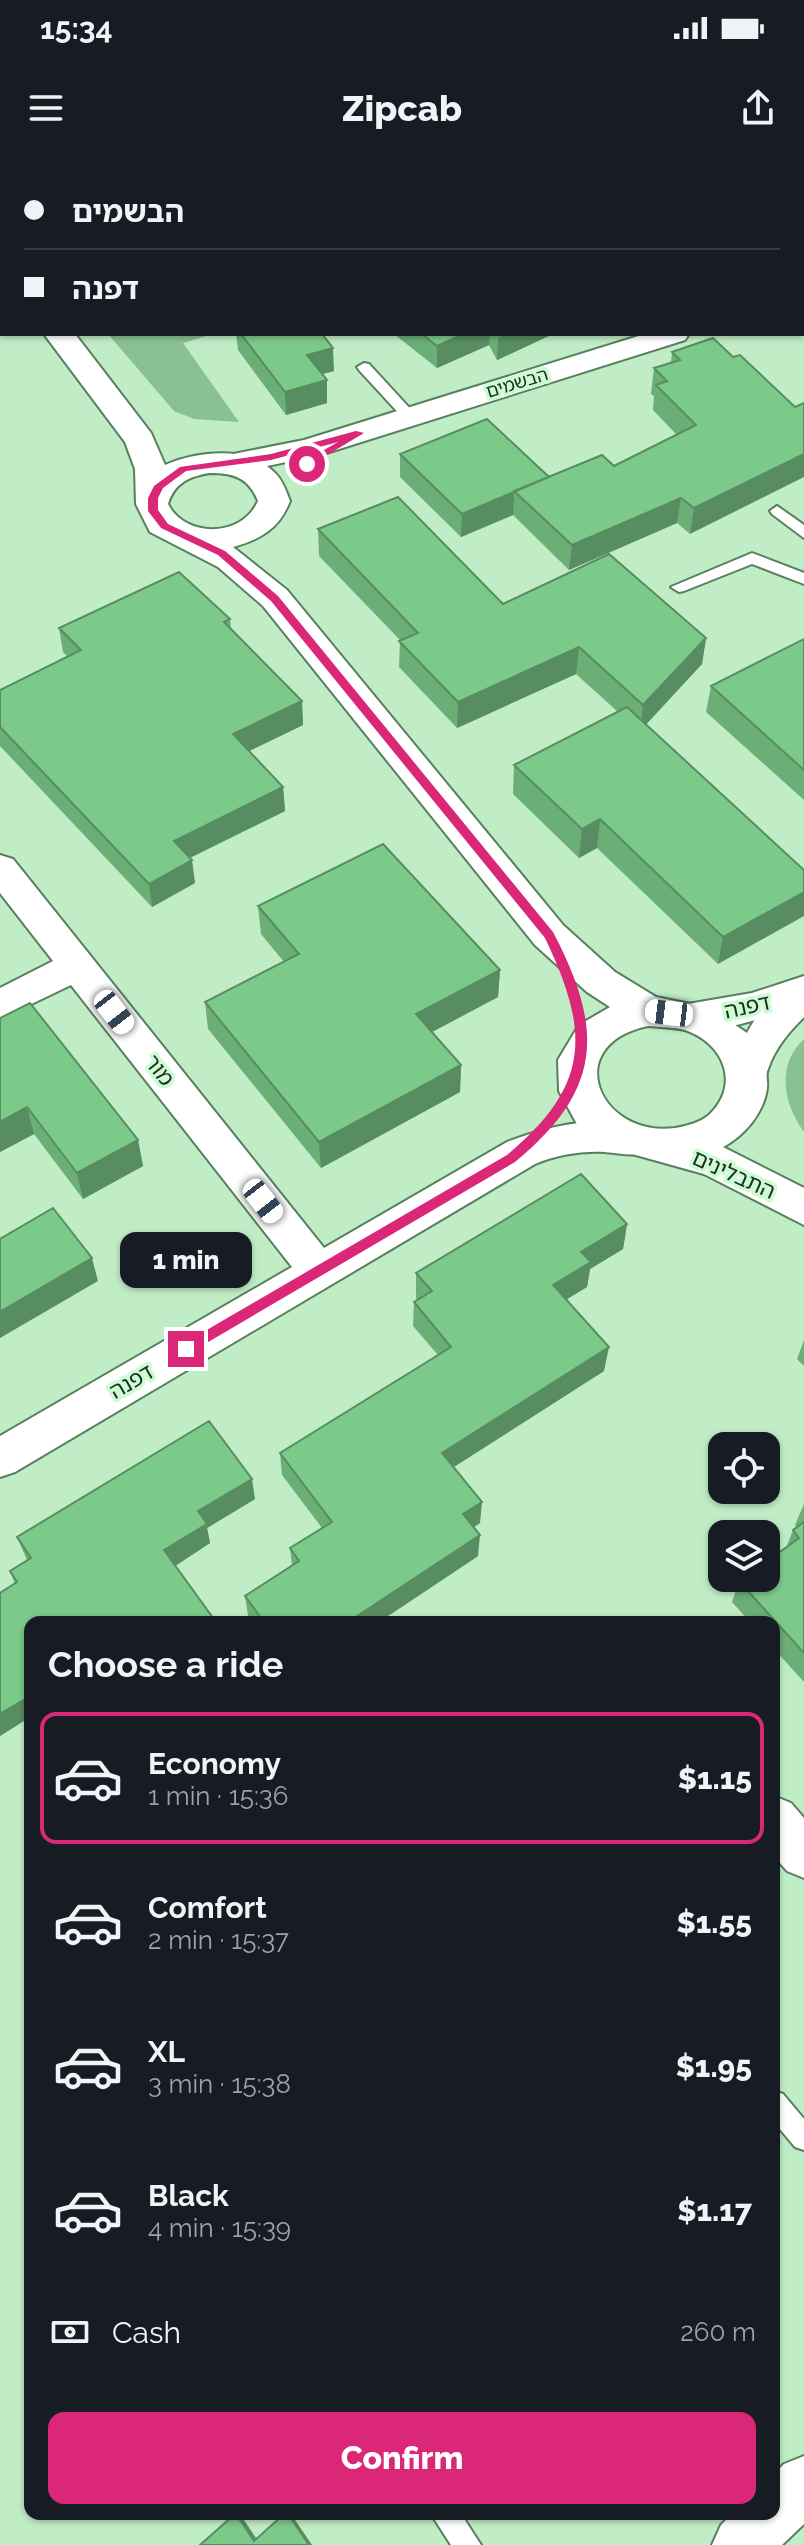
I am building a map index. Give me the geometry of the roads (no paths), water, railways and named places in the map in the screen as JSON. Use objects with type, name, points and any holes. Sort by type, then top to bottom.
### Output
[{"type":"street","points":[[61,336],[135,431],[153,479],[152,504],[156,516],[165,526],[230,559],[275,598],[549,935],[590,974],[648,1011]]},
{"type":"street","name":"הבשמים","points":[[225,464],[297,451],[669,336]]},
{"type":"street","points":[[115,405],[167,445],[200,460],[247,468],[260,476],[271,506],[259,532],[258,547],[275,598]]},
{"type":"street","name":"הבשמים","points":[[271,506],[289,478],[359,433]]},
{"type":"street","points":[[152,504],[159,486],[169,476],[192,466],[225,464]]},
{"type":"street","points":[[187,537],[216,540],[234,537],[257,526],[271,506]]},
{"type":"street","name":"מור","points":[[0,868],[319,1271]]},
{"type":"street","points":[[549,935],[570,978],[580,1010],[579,1065],[585,1104],[600,1122],[648,1143],[689,1144],[714,1135],[732,1121],[745,1087],[731,1041],[712,1026],[689,1016],[648,1011],[613,1020],[594,1034],[579,1065]]},
{"type":"street","points":[[0,1005],[77,965]]},
{"type":"street","name":"דפנה","points":[[689,1016],[753,1007],[804,992]]},
{"type":"street","name":"דפנה","points":[[745,1087],[771,1025],[804,992]]},
{"type":"street","name":"דפנה","points":[[511,1159],[549,1124],[566,1101],[579,1065]]},
{"type":"street","name":"התבלינים","points":[[745,1087],[748,1129],[756,1151],[804,1207]]},
{"type":"street","name":"דפנה","points":[[0,1458],[511,1159],[542,1145],[575,1137],[609,1135],[648,1143]]},
{"type":"street","name":"התבלינים","points":[[648,1143],[716,1161],[804,1207]]},
{"type":"street","points":[[780,2506],[804,2484]]},
{"type":"street","points":[[741,2545],[766,2520]]},
{"type":"lane","points":[[364,367],[410,417]]},
{"type":"lane","points":[[777,511],[804,533]]},
{"type":"lane","points":[[679,587],[752,558],[804,579]]},
{"type":"lane","points":[[780,2110],[804,2138]]},
{"type":"lane","points":[[449,2520],[467,2545]]}]
